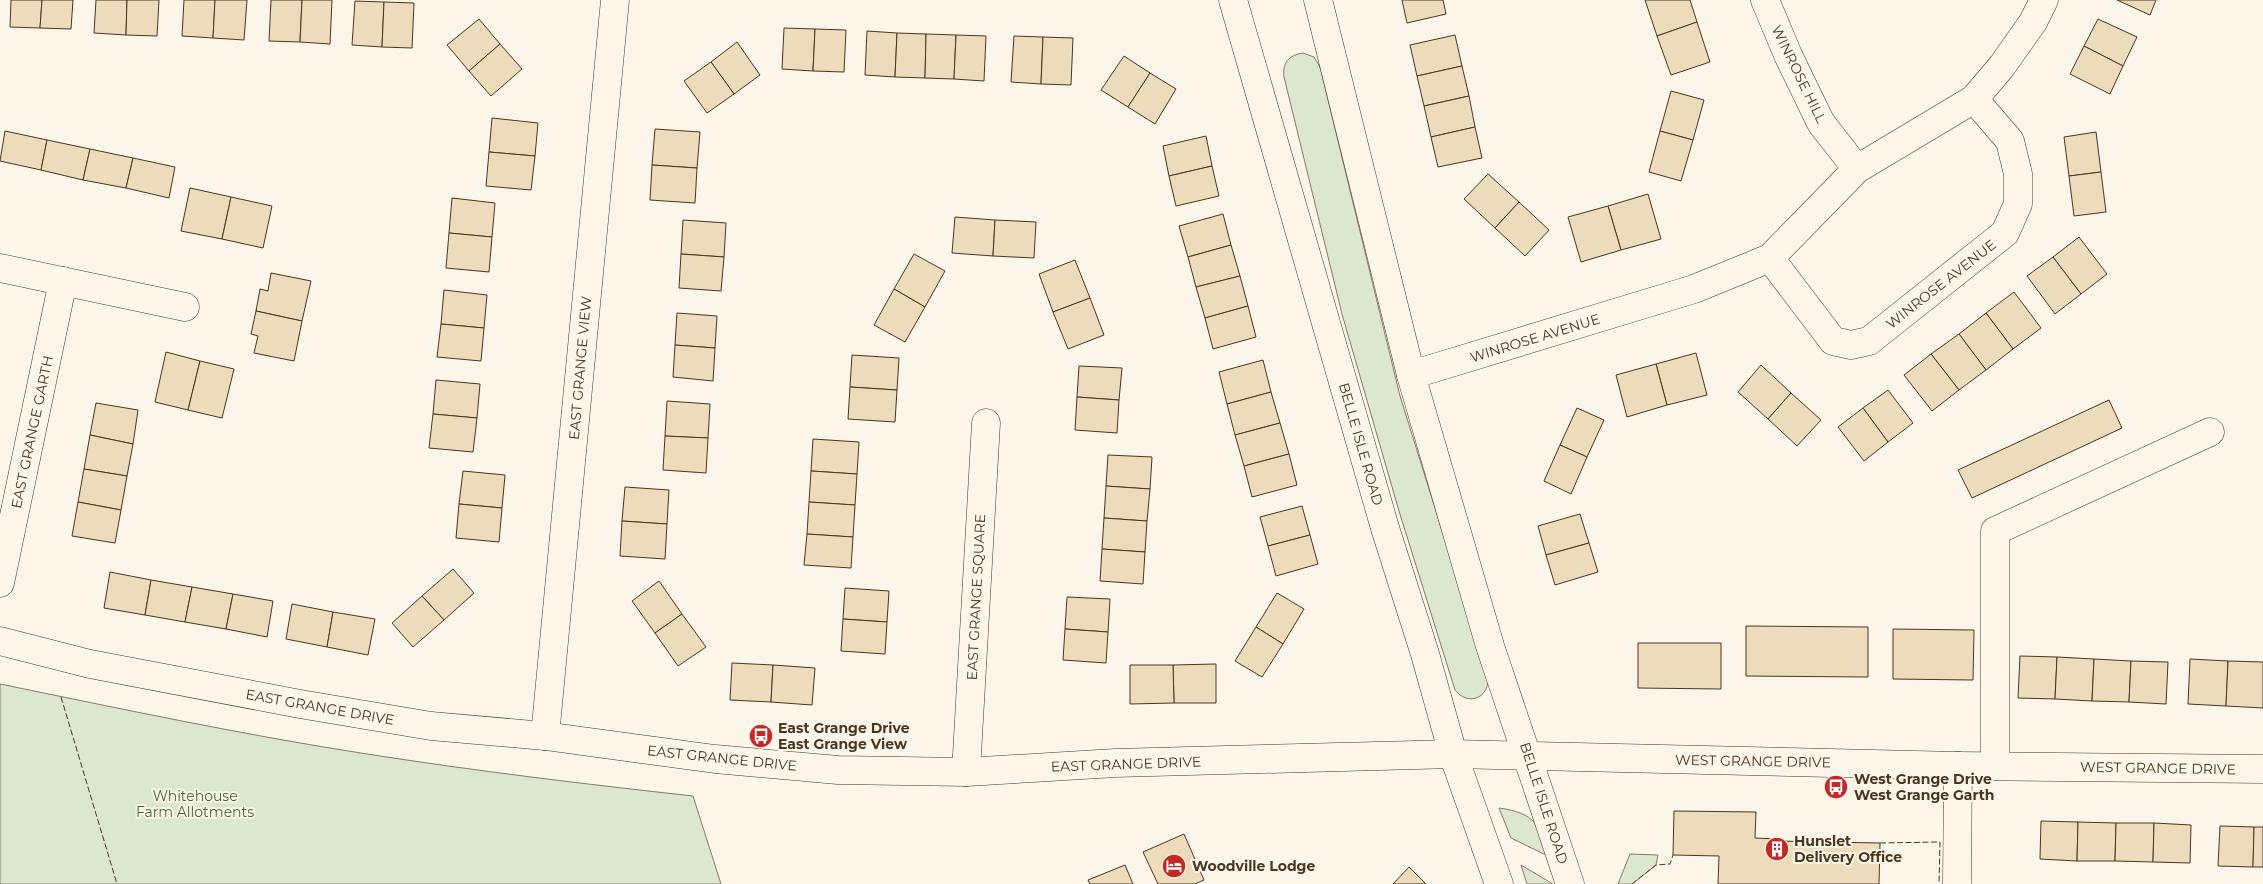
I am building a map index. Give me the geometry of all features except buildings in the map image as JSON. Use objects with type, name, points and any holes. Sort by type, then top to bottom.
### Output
[{"type":"street","name":"EAST GRANGE VIEW","points":[[545,736],[615,0]]},
{"type":"street","name":"BELLE ISLE ROAD","points":[[1234,0],[1382,518],[1425,654],[1452,754],[1499,884]]},
{"type":"street","name":"BELLE ISLE ROAD","points":[[1318,0],[1411,375],[1490,646],[1529,757],[1570,884]]},
{"type":"street","name":"WINROSE HILL","points":[[1765,0],[1788,55],[1821,123],[1857,169]]},
{"type":"street","name":"WINROSE AVENUE","points":[[1411,375],[1694,288],[1770,258],[1857,169],[1974,99],[2002,66],[2033,22],[2044,0]]},
{"type":"street","name":"WINROSE AVENUE","points":[[1770,258],[1833,341],[1851,345],[1869,341],[2005,234],[2015,212],[2018,204],[2018,174],[2010,141],[1974,99]]},
{"type":"street","points":[[0,268],[185,307]]},
{"type":"street","name":"EAST GRANGE GARTH","points":[[0,583],[64,281]]},
{"type":"street","name":"EAST GRANGE SQUARE","points":[[966,772],[986,423]]},
{"type":"street","points":[[1995,766],[1995,531],[2210,432]]},
{"type":"street","name":"EAST GRANGE DRIVE","points":[[0,641],[90,664],[309,706],[430,726],[545,736],[715,759],[838,770],[966,772],[1115,763],[1452,754]]},
{"type":"street","name":"WEST GRANGE DRIVE","points":[[1452,754],[1958,766],[2263,769]]},
{"type":"street","points":[[1957,884],[1958,766]]},
{"type":"green space","points":[[1303,53],[1314,57],[1320,67],[1400,396],[1488,678],[1485,691],[1476,698],[1465,698],[1455,690],[1399,511],[1342,314],[1284,77],[1284,68],[1288,60]]},
{"type":"green space","name":"Whitehouse Farm Allotments","points":[[0,684],[321,747],[489,772],[693,796],[721,884],[0,884]]},
{"type":"green space","points":[[1499,808],[1521,813],[1535,823],[1544,837],[1552,858],[1511,838]]},
{"type":"green space","points":[[1630,854],[1658,855],[1656,865],[1632,884],[1618,884]]},
{"type":"green space","points":[[1521,865],[1553,884],[1527,884]]},
{"type":"fence","points":[[61,697],[117,884]]},
{"type":"fence","points":[[1880,843],[1940,842],[1939,884]]},
{"type":"fence","points":[[1632,884],[1656,865],[1670,864],[1673,855]]},
{"type":"place","name":"East Grange Drive East Grange View","points":[[761,736]]},
{"type":"place","name":"West Grange Drive West Grange Garth","points":[[1836,787]]},
{"type":"place","name":"Hunslet Delivery Office","points":[[1777,849]]},
{"type":"place","name":"Woodville Lodge","points":[[1174,866]]}]
